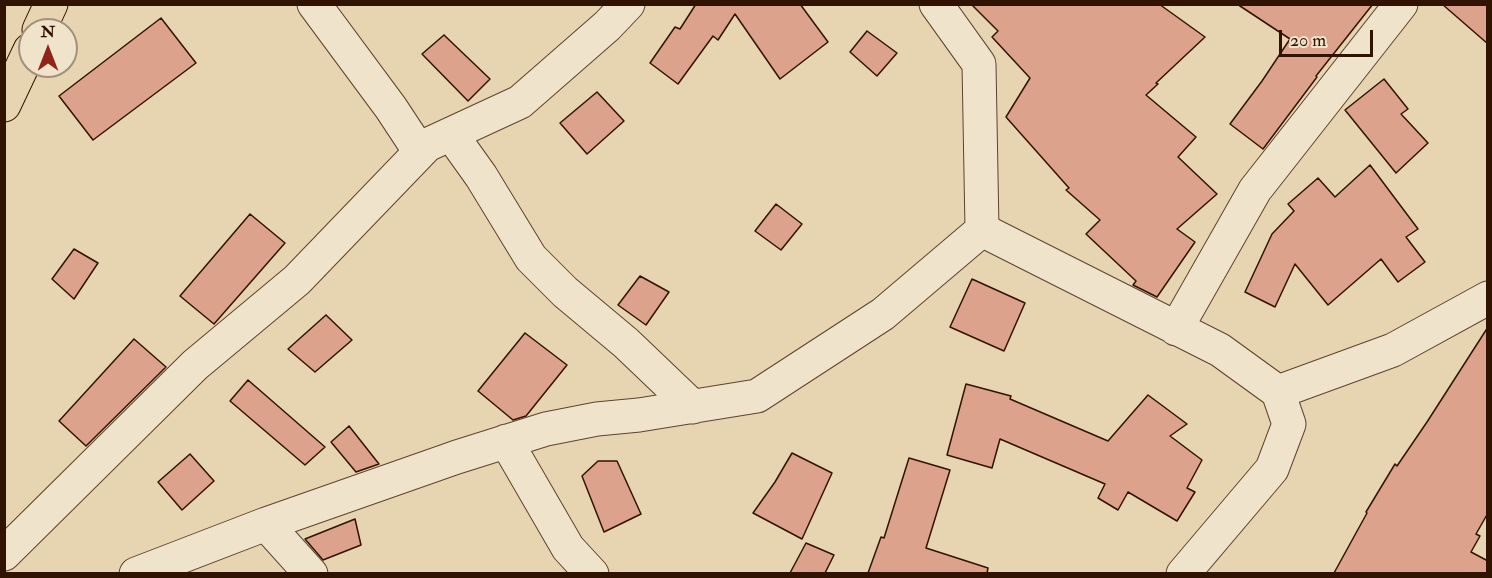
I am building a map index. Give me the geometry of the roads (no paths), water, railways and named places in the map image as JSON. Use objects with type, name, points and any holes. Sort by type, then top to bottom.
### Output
[{"type":"highway","points":[[45,18],[51,4]]},
{"type":"highway","points":[[4,105],[18,75]]},
{"type":"street","points":[[314,4],[391,108],[420,152]]},
{"type":"street","points":[[4,554],[195,365],[297,280],[427,145],[520,102],[607,26],[628,4]]},
{"type":"street","points":[[936,4],[979,64],[982,230]]},
{"type":"street","points":[[1176,329],[1255,190],[1401,4]]},
{"type":"street","points":[[451,134],[481,176],[531,258],[693,406]]},
{"type":"street","points":[[982,230],[1220,350],[1278,392],[1289,424],[1272,469],[1184,573]]},
{"type":"street","points":[[136,573],[266,524],[546,429],[597,419],[757,396],[884,314],[982,230]]},
{"type":"street","points":[[1278,392],[1393,350],[1488,298]]},
{"type":"street","points":[[506,441],[568,548],[592,573]]},
{"type":"street","points":[[266,524],[311,573]]}]
